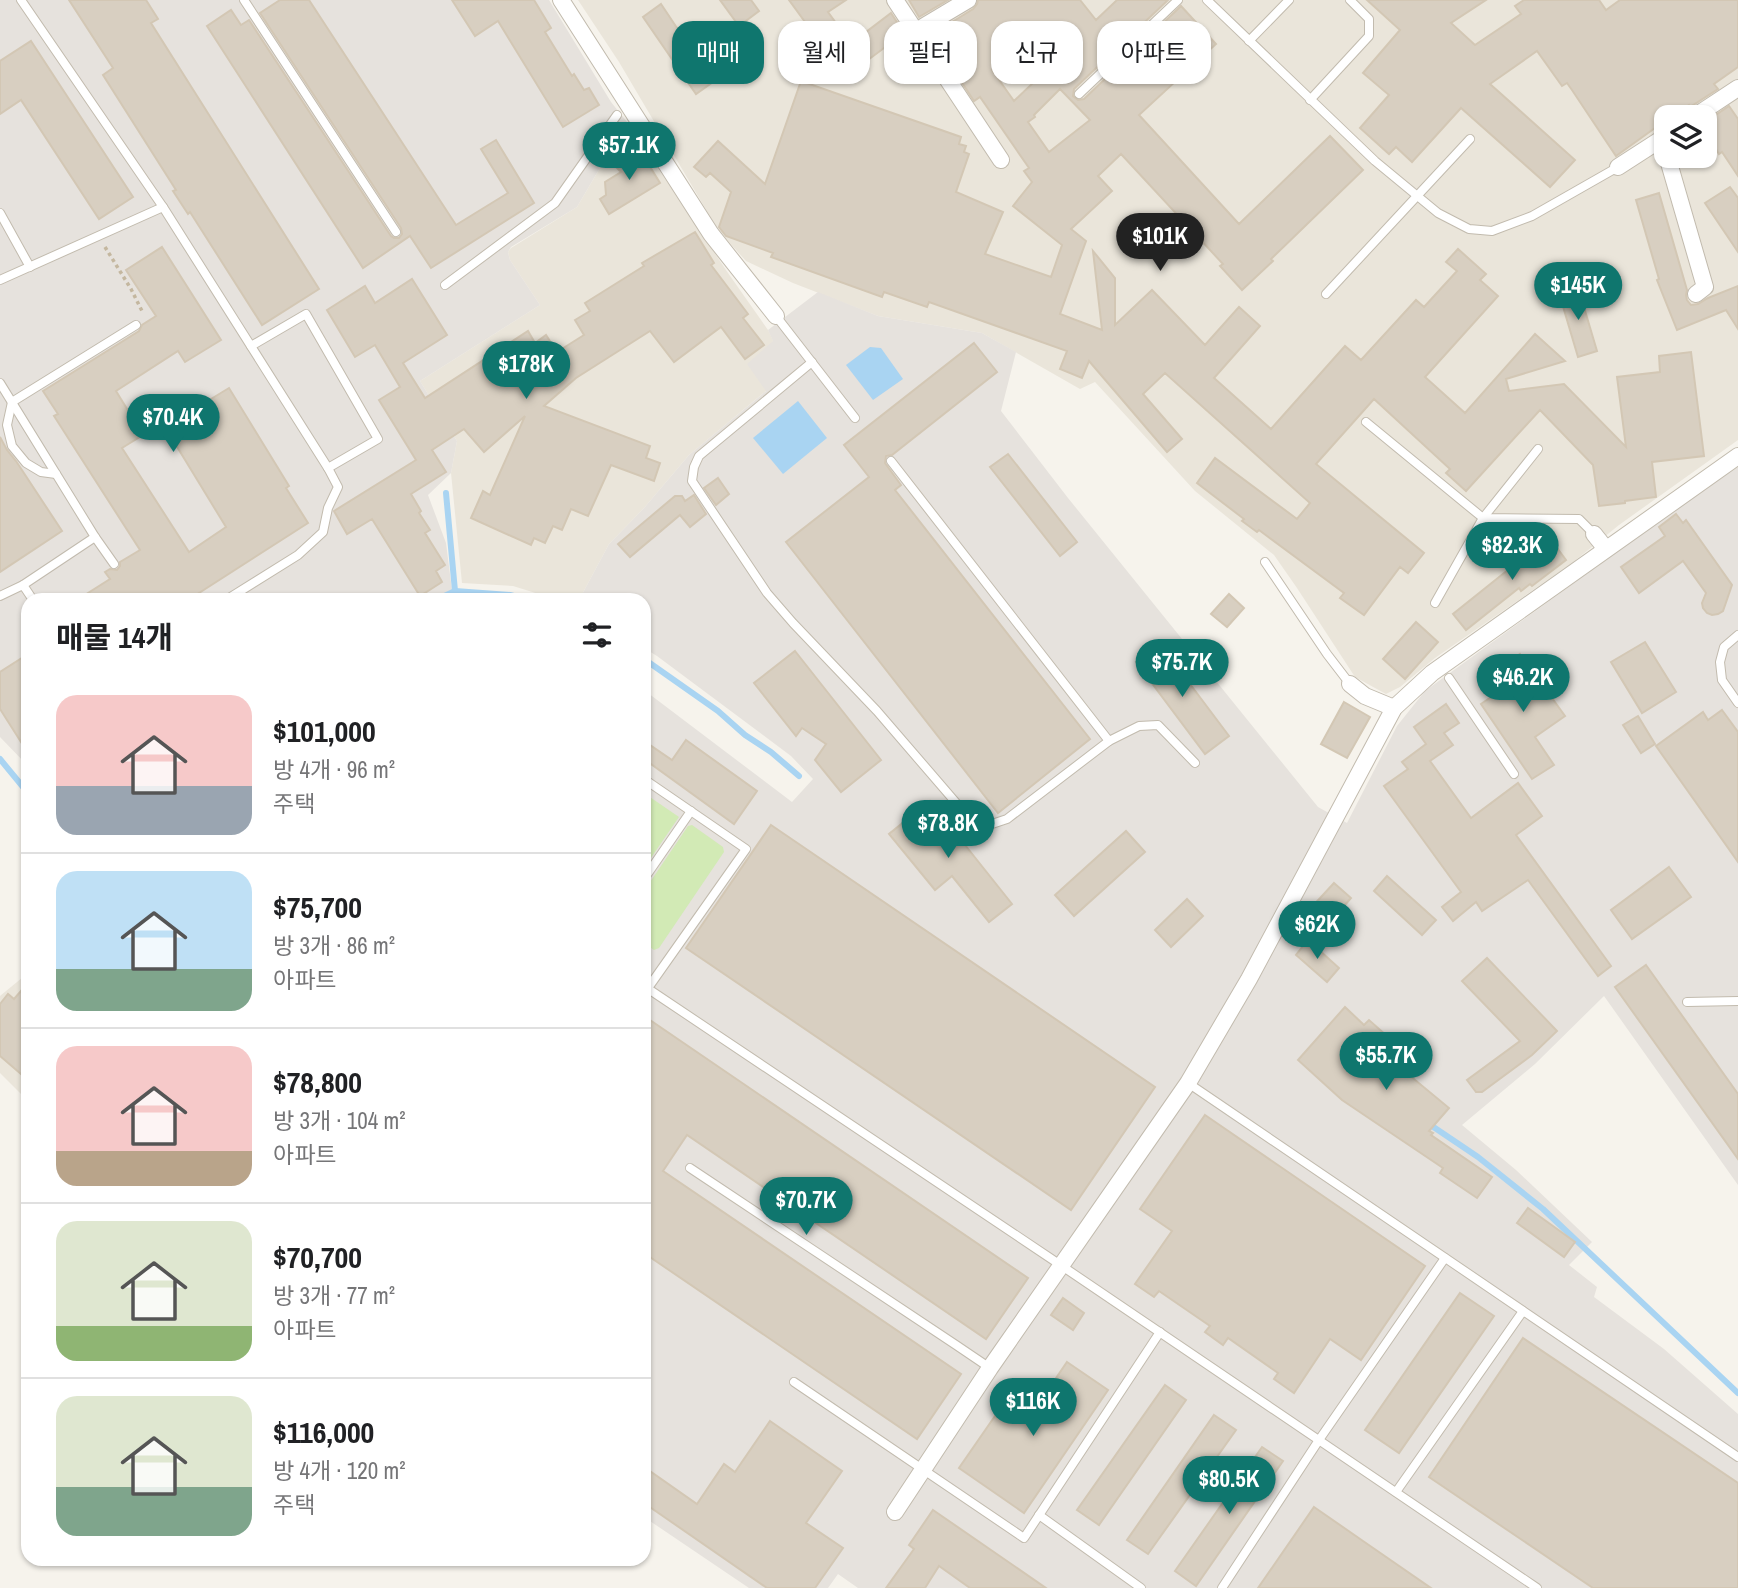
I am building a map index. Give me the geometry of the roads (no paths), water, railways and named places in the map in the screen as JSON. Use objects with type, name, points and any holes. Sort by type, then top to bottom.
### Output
[{"type":"street","points":[[561,0],[622,109],[710,234],[776,316]]},
{"type":"street","points":[[895,0],[909,21]]},
{"type":"street","points":[[933,21],[968,0]]},
{"type":"street","points":[[951,84],[1001,160]]},
{"type":"street","points":[[1712,105],[1738,88]]},
{"type":"street","points":[[1618,167],[1654,151]]},
{"type":"street","points":[[1671,168],[1705,287],[1696,294]]},
{"type":"street","points":[[895,1512],[990,1368],[1188,1083],[1249,979],[1394,708],[1432,673],[1445,672],[1606,549],[1738,457]]},
{"type":"street","points":[[1594,534],[1606,549]]},
{"type":"street","points":[[1350,684],[1364,696],[1394,708]]},
{"type":"lane","points":[[21,0],[163,207],[338,487],[328,508],[323,532],[298,555],[237,593]]},
{"type":"lane","points":[[1079,94],[1178,0]]},
{"type":"lane","points":[[1206,0],[1375,161],[1438,213],[1469,229],[1492,231],[1532,216],[1618,167]]},
{"type":"lane","points":[[1249,41],[1289,0]]},
{"type":"lane","points":[[1310,100],[1368,36],[1370,19],[1350,0]]},
{"type":"lane","points":[[247,1],[396,232]]},
{"type":"lane","points":[[445,285],[555,203],[622,109]]},
{"type":"lane","points":[[1326,294],[1470,139]]},
{"type":"lane","points":[[0,281],[163,207]]},
{"type":"lane","points":[[0,213],[30,267]]},
{"type":"lane","points":[[251,346],[306,314],[378,439],[328,468]]},
{"type":"lane","points":[[776,316],[855,418]]},
{"type":"lane","points":[[56,474],[41,472],[26,463],[12,446],[7,425],[12,402],[136,325]]},
{"type":"lane","points":[[812,362],[699,456],[692,481],[767,593],[877,711],[964,812],[986,826],[1007,819],[1109,741],[1139,726],[1158,725],[1195,763]]},
{"type":"lane","points":[[0,383],[114,564]]},
{"type":"lane","points":[[1366,422],[1483,518],[1579,519],[1594,534]]},
{"type":"lane","points":[[1435,603],[1483,518],[1538,449]]},
{"type":"lane","points":[[891,461],[1109,741]]},
{"type":"lane","points":[[0,596],[23,585],[95,537]]},
{"type":"lane","points":[[1265,562],[1350,684]]},
{"type":"lane","points":[[23,585],[28,593]]},
{"type":"lane","points":[[1738,635],[1724,647],[1720,662],[1722,680],[1738,703]]},
{"type":"lane","points":[[1445,672],[1514,775]]},
{"type":"lane","points":[[651,784],[746,849],[651,980]]},
{"type":"lane","points":[[651,869],[691,811]]},
{"type":"lane","points":[[651,990],[1537,1588]]},
{"type":"lane","points":[[1687,1002],[1738,1001]]},
{"type":"lane","points":[[1188,1083],[1738,1457]]},
{"type":"lane","points":[[690,1168],[990,1368]]},
{"type":"lane","points":[[1222,1588],[1319,1440],[1445,1258]]},
{"type":"lane","points":[[1396,1492],[1523,1311]]},
{"type":"lane","points":[[794,1382],[1024,1538],[1160,1332]]},
{"type":"lane","points":[[1040,1515],[1141,1588]]},
{"type":"water","points":[[870,347],[881,348],[903,379],[873,400],[846,365]]},
{"type":"water","points":[[798,401],[827,438],[783,474],[753,438]]},
{"type":"waterway","points":[[446,493],[455,591]]},
{"type":"waterway","points":[[451,593],[482,593]]},
{"type":"waterway","points":[[651,664],[718,711],[799,776]]},
{"type":"waterway","points":[[0,759],[21,784]]},
{"type":"waterway","points":[[1429,1124],[1478,1157],[1543,1209],[1738,1393]]}]
